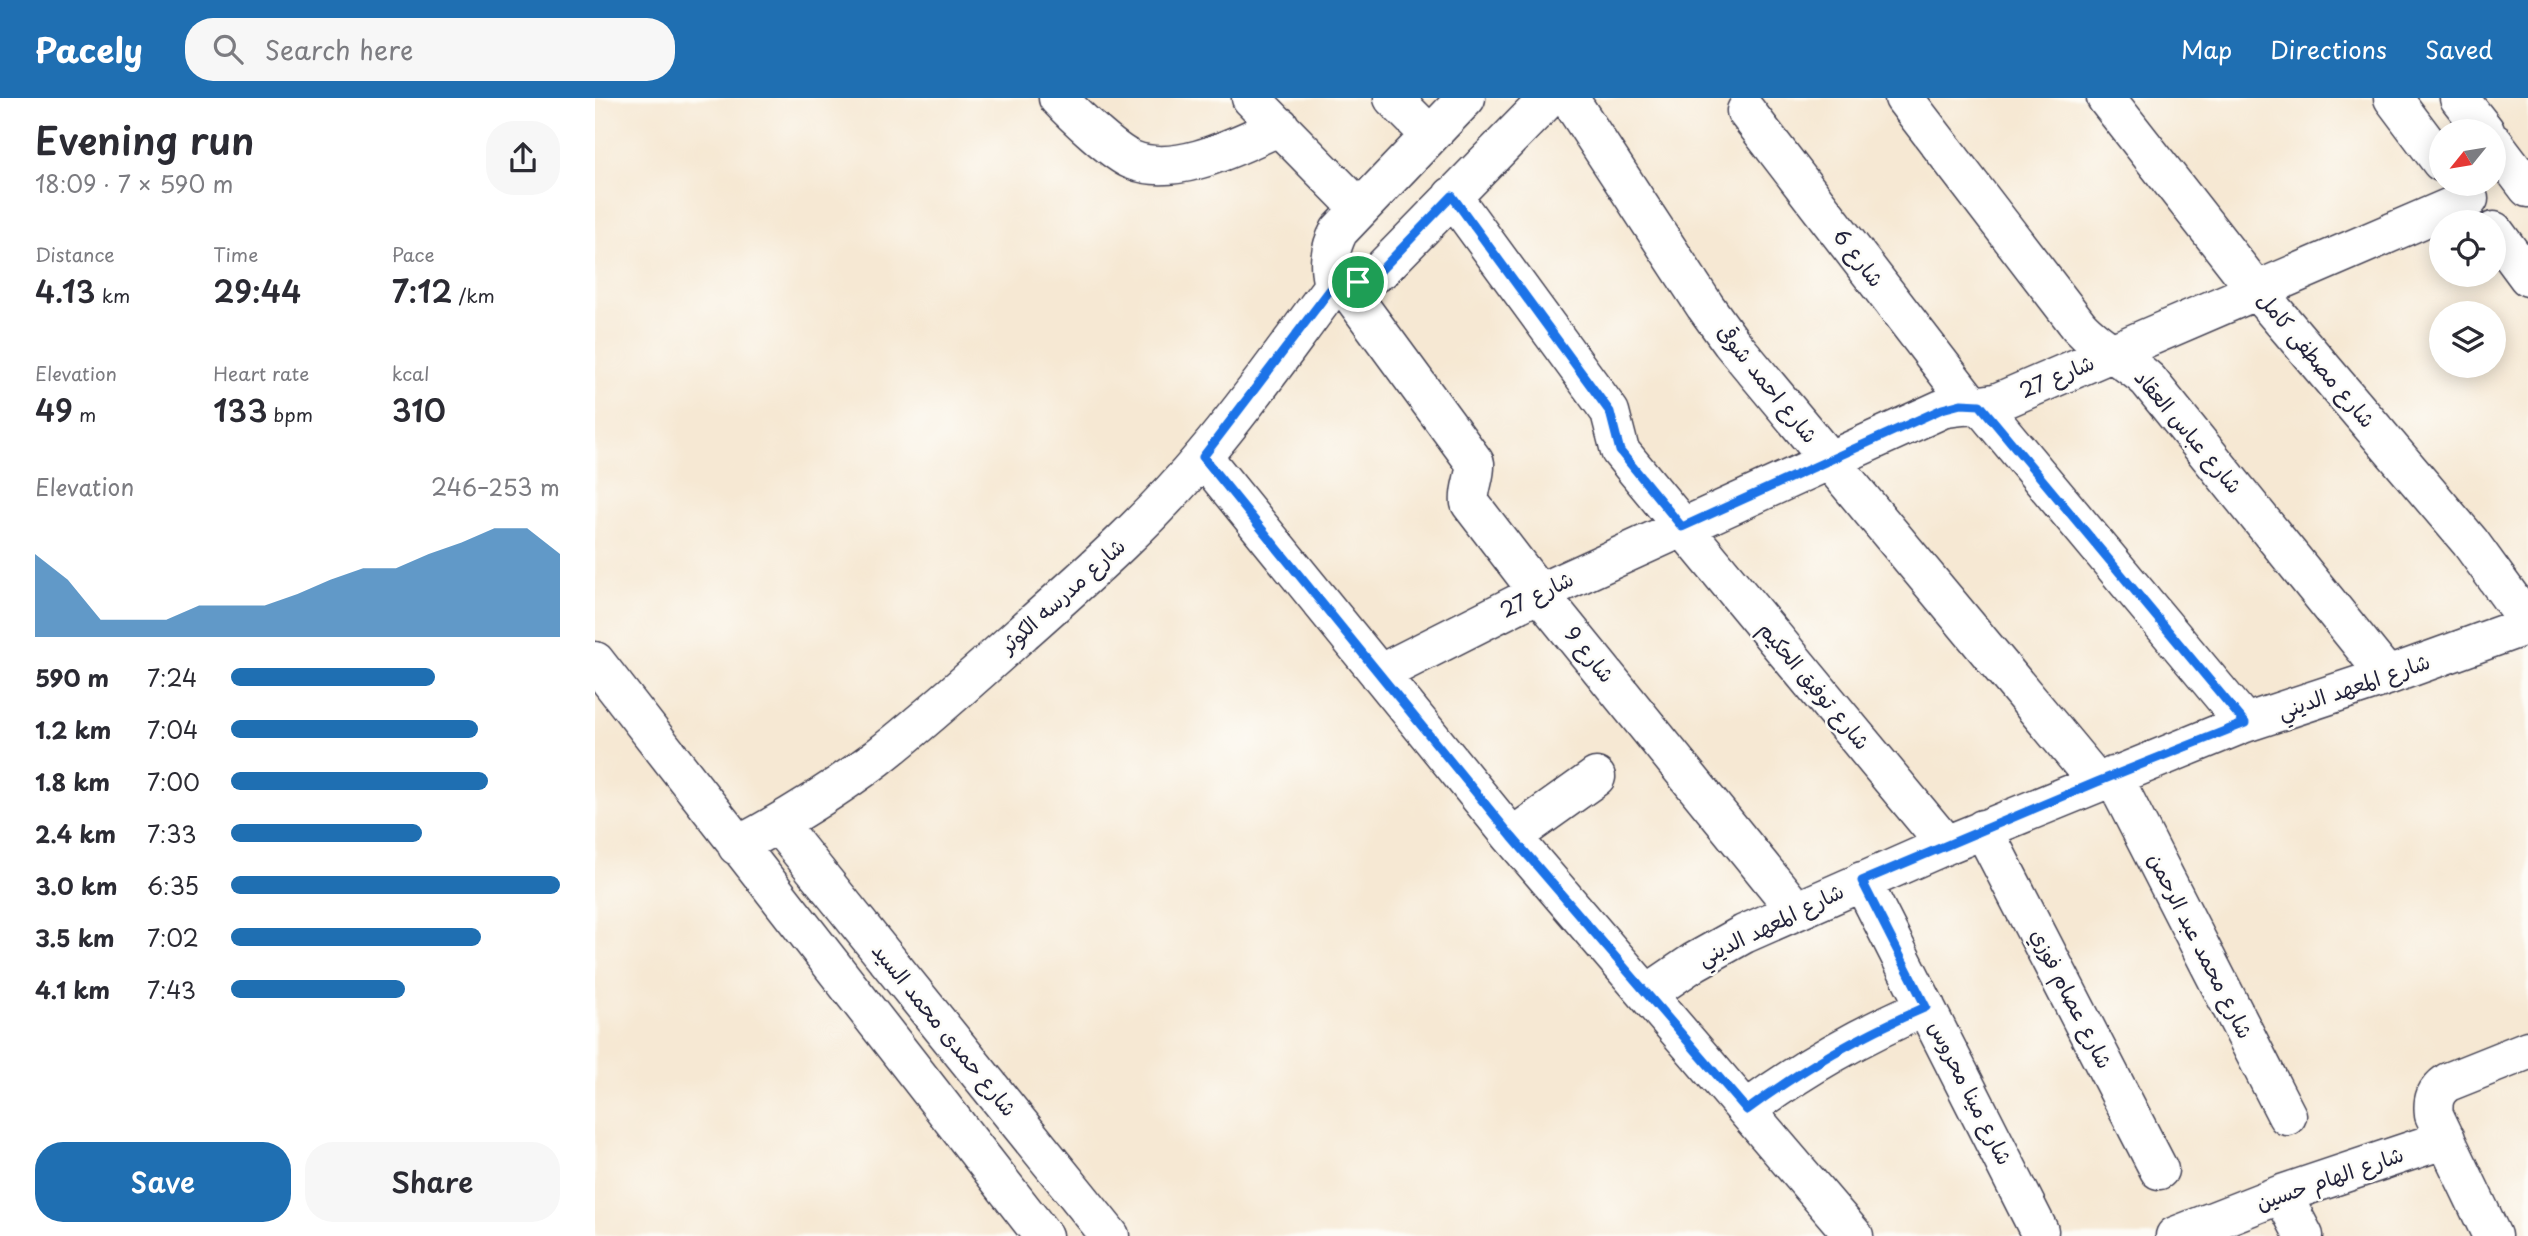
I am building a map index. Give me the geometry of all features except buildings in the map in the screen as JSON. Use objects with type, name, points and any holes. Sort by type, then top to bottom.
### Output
[{"type":"street","points":[[1058,98],[1074,116],[1130,159],[1159,166],[1181,163],[1232,148],[1280,126]]},
{"type":"street","points":[[1251,98],[1360,209]]},
{"type":"street","points":[[1393,98],[1430,135]]},
{"type":"street","points":[[1339,286],[1329,265],[1332,243],[1339,231],[1466,98]]},
{"type":"street","name":"شارع مدرسه الكوثر","points":[[737,846],[778,824],[837,786],[922,722],[1103,561],[1138,528],[1203,457],[1339,286],[1370,277],[1381,270],[1549,98]]},
{"type":"street","name":"شارع احمد شوقى","points":[[1569,98],[1718,324],[1830,460],[2105,779]]},
{"type":"street","name":"شارع عباس العقاد","points":[[1904,98],[2079,326],[2089,337],[2148,380],[2387,676]]},
{"type":"street","name":"شارع مصطفى كامل","points":[[2106,98],[2257,291],[2470,542],[2528,623]]},
{"type":"street","points":[[2393,98],[2429,146]]},
{"type":"street","points":[[2459,98],[2476,119]]},
{"type":"street","name":"شارع 6","points":[[1745,111],[1975,404],[2245,723]]},
{"type":"street","points":[[2506,159],[2528,188]]},
{"type":"street","name":"شارع توفيق الحكيم","points":[[1452,196],[1610,412],[1620,451],[1946,845]]},
{"type":"street","name":"شارع 27","points":[[1379,674],[1539,593],[1942,409],[1998,402],[2471,202]]},
{"type":"street","points":[[2506,247],[2528,277]]},
{"type":"street","name":"شارع 9","points":[[1339,286],[1475,463],[1476,471],[1469,494],[1470,503],[1539,593],[1796,910]]},
{"type":"street","points":[[1203,457],[1512,837],[1854,1236]]},
{"type":"street","name":"شارع المعهد الديني","points":[[1647,995],[1694,962],[1744,934],[1983,829],[2245,723],[2387,676],[2528,623]]},
{"type":"street","points":[[595,661],[1043,1236]]},
{"type":"street","points":[[1512,837],[1596,777]]},
{"type":"street","name":"شارع محمد عبد الرحمن","points":[[2105,779],[2287,1116]]},
{"type":"street","name":"شارع حمدى محمد السيد","points":[[778,824],[1110,1236]]},
{"type":"street","name":"شارع عصام فوزي","points":[[1983,829],[2159,1170]]},
{"type":"street","name":"شارع مينا محروس","points":[[1862,881],[2039,1231]]},
{"type":"street","points":[[854,995],[892,965]]},
{"type":"street","points":[[1747,1110],[1832,1052],[1878,1027],[1926,1007]]},
{"type":"street","points":[[2493,1236],[2434,1115],[2434,1096],[2440,1088],[2528,1050]]},
{"type":"street","name":"شارع الهام حسين","points":[[2175,1236],[2282,1194],[2446,1139]]},
{"type":"street","points":[[2282,1194],[2304,1236]]},
{"type":"route","points":[[1452,196],[1610,412],[1614,419],[1616,442],[1620,451],[1682,527],[1942,409],[1961,404],[1980,405],[2245,723],[1862,881],[1926,1007],[1878,1027],[1832,1052],[1747,1110],[1512,837],[1203,457],[1333,286],[1358,282],[1381,270],[1452,196]]}]
